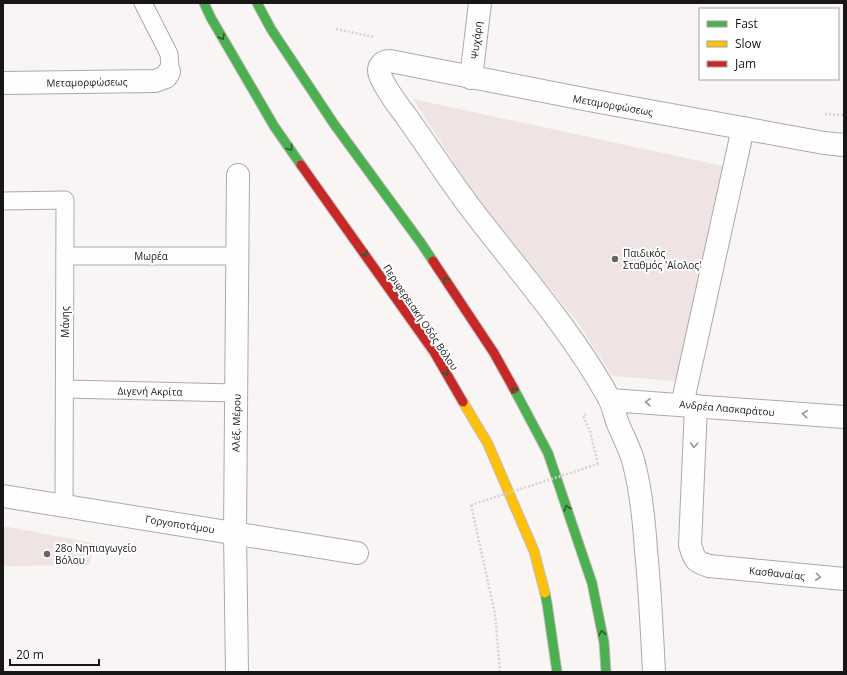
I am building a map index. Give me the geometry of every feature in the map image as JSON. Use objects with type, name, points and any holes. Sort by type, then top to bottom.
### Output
[{"type":"main road","name":"Περιφερειακή Οδός Βόλου","points":[[204,3],[211,18],[274,126],[434,352],[488,444],[534,551],[547,603],[557,672]]},
{"type":"main road","points":[[257,3],[271,29],[334,124],[421,243],[494,353],[548,453],[592,583],[604,642],[606,672]]},
{"type":"street","name":"Ψυχάρη","points":[[471,78],[480,3]]},
{"type":"street","name":"Μεταμορφώσεως","points":[[610,400],[569,336],[462,197],[390,94],[379,71],[383,63],[390,61],[589,100],[824,143],[844,145]]},
{"type":"street","name":"Μεταμορφώσεως","points":[[3,83],[155,81],[166,77],[169,72]]},
{"type":"street","points":[[689,405],[743,128]]},
{"type":"street","name":"Αλέξ. Μέρου","points":[[237,672],[235,533],[238,175]]},
{"type":"street","name":"Ανδρέα Λασκαράτου","points":[[610,400],[844,417]]},
{"type":"street","points":[[610,400],[633,459],[639,488],[643,513],[648,574],[654,672]]},
{"type":"street","name":"Κασθαναίας","points":[[689,405],[690,545],[694,558],[698,563],[709,566],[844,579]]},
{"type":"street","name":"Γοργοποτάμου","points":[[3,496],[357,553]]},
{"type":"lane","points":[[143,3],[169,54],[169,72]]},
{"type":"lane","name":"Μάνης","points":[[3,201],[65,200],[64,506]]},
{"type":"lane","name":"Μωρέα","points":[[65,256],[237,256]]},
{"type":"lane","name":"Διγενή Ακρίτα","points":[[64,389],[236,393]]},
{"type":"path","points":[[500,672],[495,614],[471,505],[598,464],[590,431],[582,416]]},
{"type":"shaded area","name":"Παιδικός Σταθμός 'Αίολος'","points":[[413,99],[723,166],[676,381],[612,376],[578,323],[475,196]]},
{"type":"shaded area","name":"28ο Νηπιαγωγείο Βόλου","points":[[3,526],[93,543],[90,565],[3,566]]},
{"type":"traffic: fast","points":[[204,3],[211,18],[274,126],[301,165]]},
{"type":"traffic: fast","points":[[257,3],[271,29],[334,124],[433,261]]},
{"type":"traffic: fast","points":[[514,389],[548,453],[592,583],[604,642],[606,672]]},
{"type":"traffic: fast","points":[[545,593],[557,672]]},
{"type":"traffic: slow","points":[[463,402],[488,444],[534,551],[545,593]]},
{"type":"traffic: jam","points":[[301,165],[434,352],[463,402]]},
{"type":"traffic: jam","points":[[433,261],[494,353],[514,389]]},
{"type":"place","name":"Παιδικός Σταθμός 'Αίολος'","points":[[615,259]]},
{"type":"place","name":"28ο Νηπιαγωγείο Βόλου","points":[[47,554]]}]
